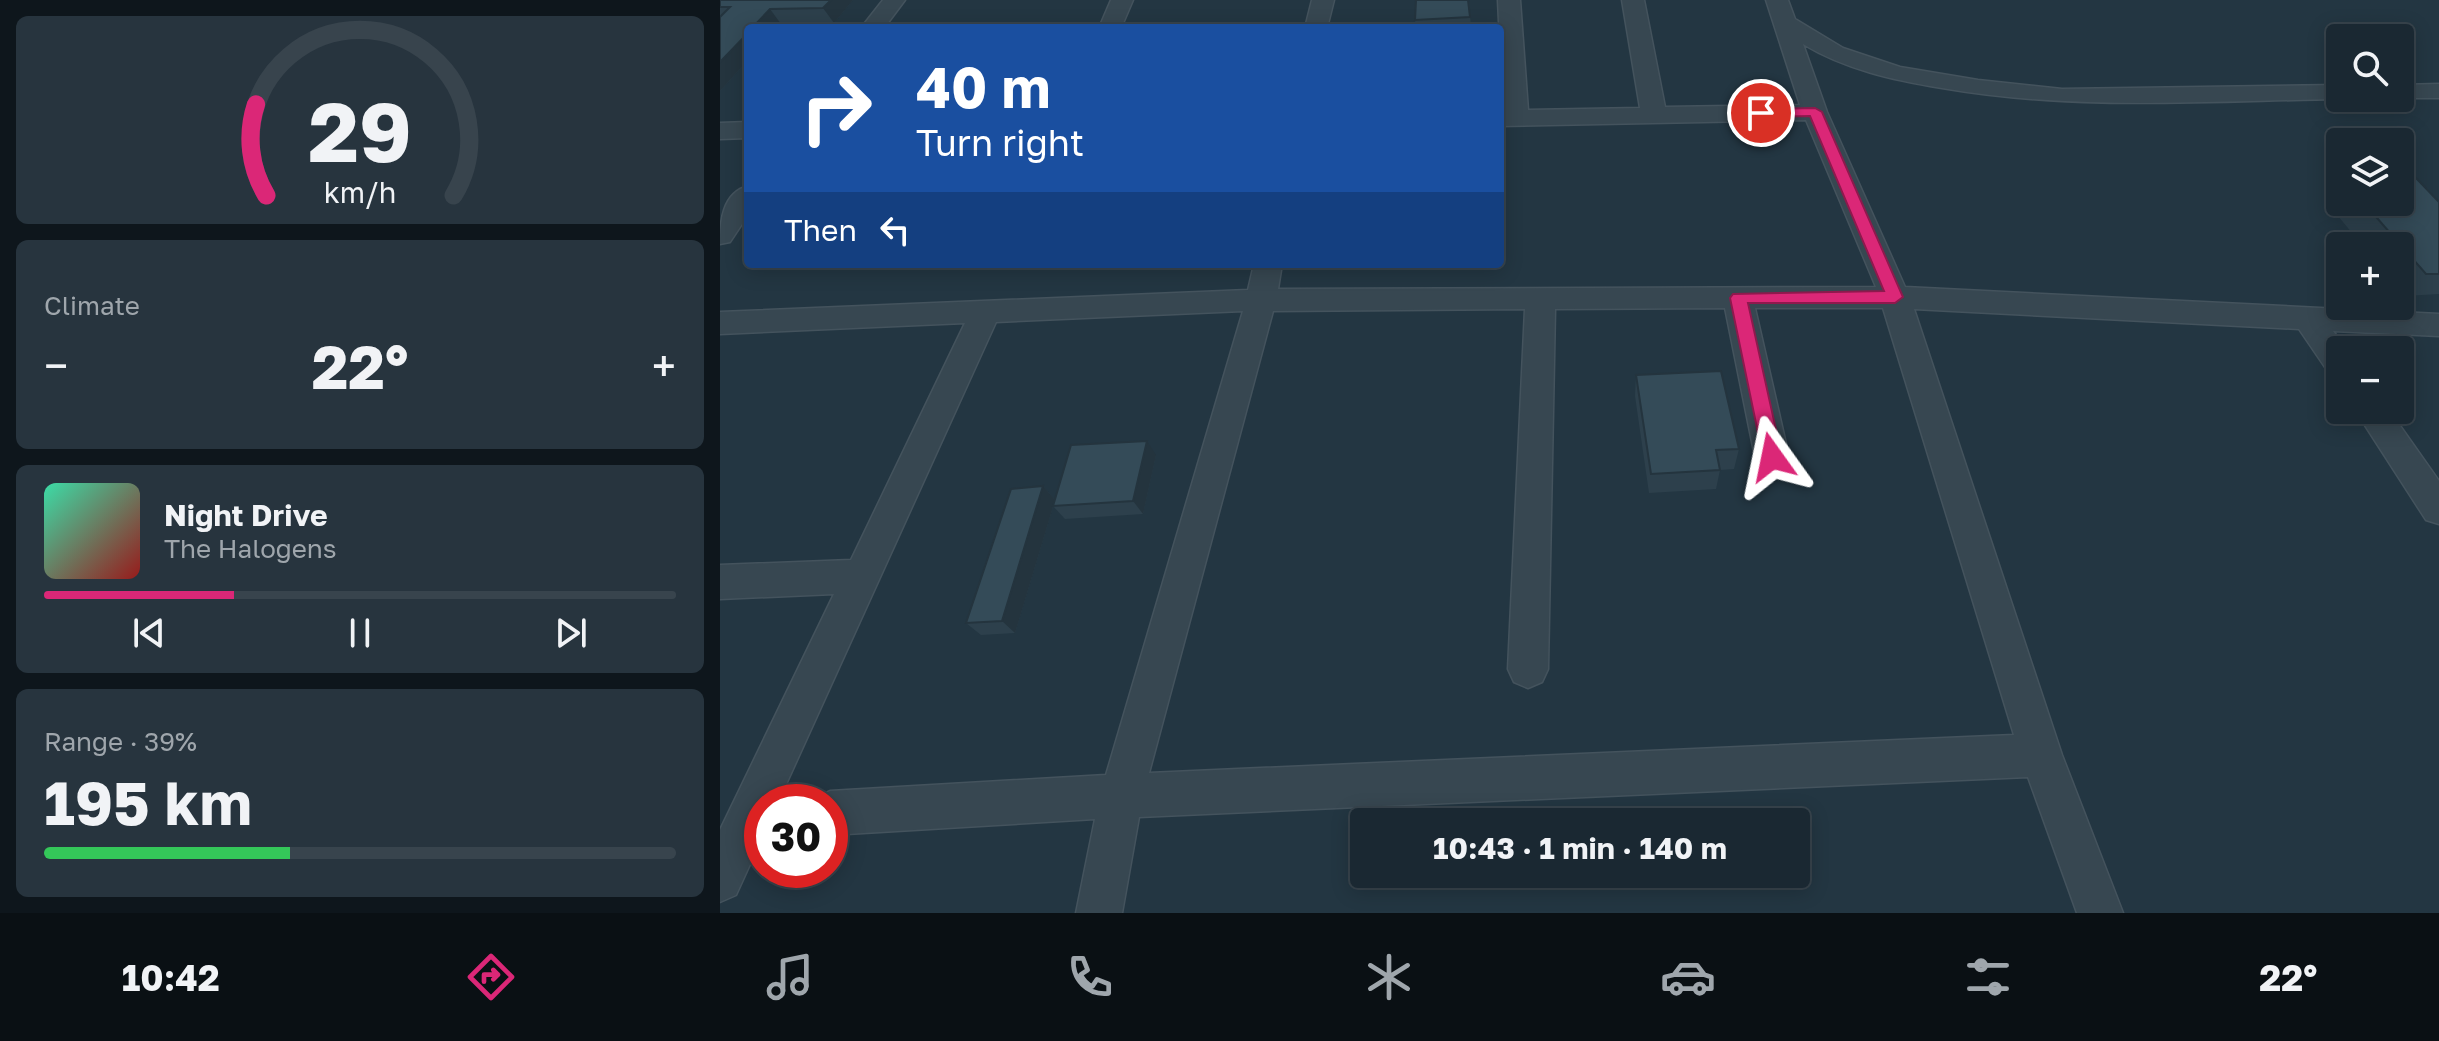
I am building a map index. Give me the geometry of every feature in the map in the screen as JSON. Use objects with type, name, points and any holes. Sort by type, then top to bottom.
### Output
[{"type":"street","points":[[875,24],[894,0]]},
{"type":"street","points":[[1112,24],[1122,0]]},
{"type":"street","points":[[1317,24],[1323,0]]},
{"type":"street","points":[[1509,0],[1508,119],[1815,112]]},
{"type":"street","points":[[1633,0],[1654,116]]},
{"type":"street","points":[[1782,12],[1835,53],[1896,73],[1978,87],[2062,96],[2326,92]]},
{"type":"street","points":[[1782,12],[1815,112],[1895,297],[2041,755],[2100,913]]},
{"type":"street","points":[[2414,92],[2439,91]]},
{"type":"street","points":[[720,131],[744,130]]},
{"type":"street","points":[[720,235],[744,201]]},
{"type":"street","points":[[1099,913],[1121,796],[1264,282]]},
{"type":"street","points":[[720,323],[986,311],[1264,282],[1540,299],[1895,297],[2439,325]]},
{"type":"street","points":[[1738,298],[1772,457]]},
{"type":"street","points":[[1528,669],[1540,299]]},
{"type":"street","points":[[720,879],[743,818],[986,311]]},
{"type":"street","points":[[2308,318],[2326,344]]},
{"type":"street","points":[[2381,424],[2439,509]]},
{"type":"street","points":[[720,582],[861,576]]},
{"type":"street","points":[[848,812],[1121,796],[2041,755]]},
{"type":"building","points":[[720,0],[831,0],[823,8],[770,9],[756,24],[744,24],[744,37],[720,62],[720,17],[730,7],[720,7]]},
{"type":"building","points":[[1416,0],[1468,0],[1470,17],[1415,20]]},
{"type":"building","points":[[2414,178],[2439,202],[2439,274],[2426,274],[2414,260],[2414,232],[2389,232],[2375,216],[2414,216]]},
{"type":"building","points":[[1721,371],[1739,449],[1716,450],[1720,470],[1651,474],[1636,375]]},
{"type":"building","points":[[1147,441],[1133,501],[1053,506],[1071,445]]},
{"type":"building","points":[[1043,486],[1002,621],[966,623],[1011,489]]},
{"type":"route","points":[[1761,113],[1815,112],[1895,297],[1738,298],[1772,457]]}]
